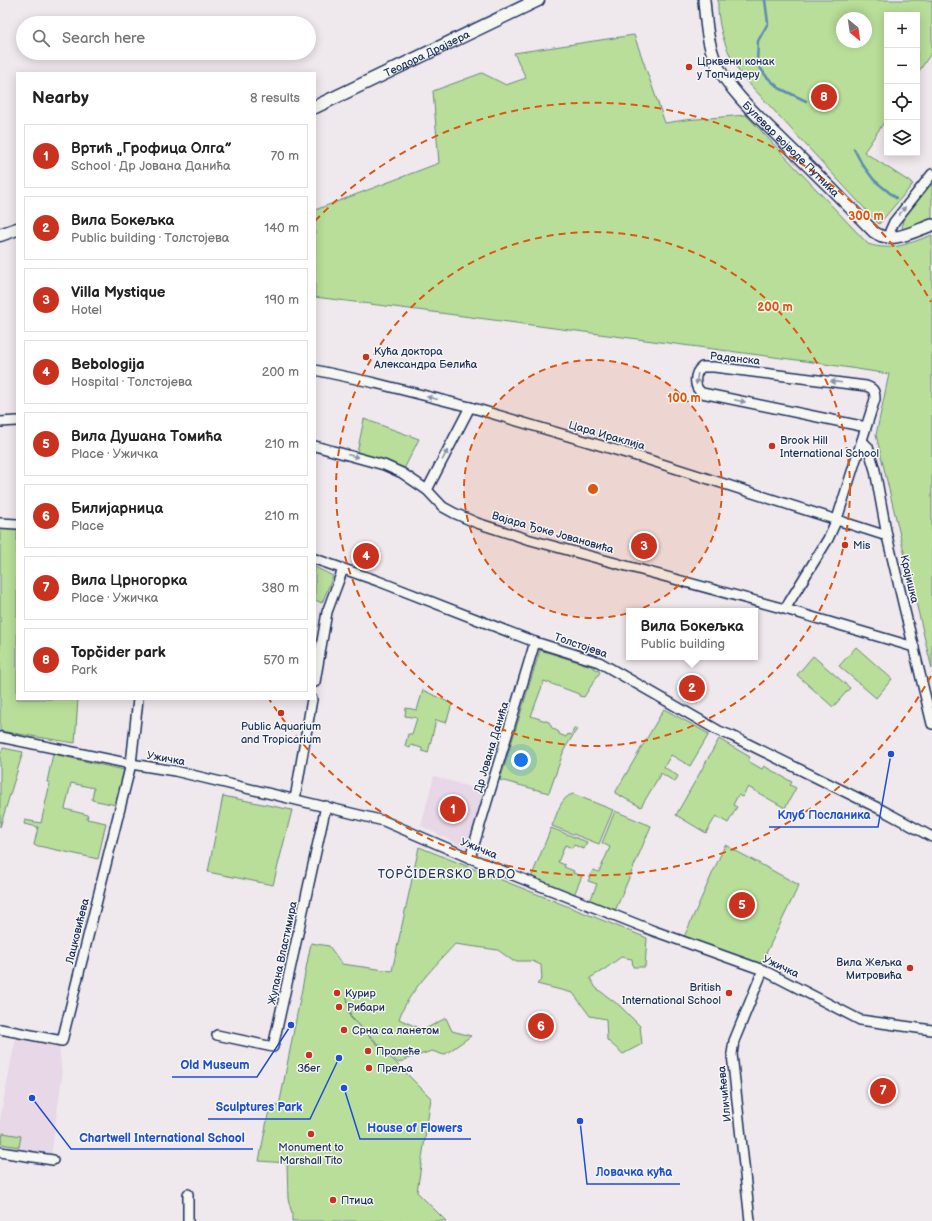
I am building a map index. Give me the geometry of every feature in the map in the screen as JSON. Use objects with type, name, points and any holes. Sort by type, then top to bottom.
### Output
[{"type":"main road","name":"Теодора Драјзера","points":[[316,107],[538,0]]},
{"type":"main road","points":[[0,235],[16,229]]},
{"type":"street","name":"Булевар војводе Путника","points":[[704,0],[706,28],[709,42],[716,63],[729,84],[874,232],[889,238]]},
{"type":"street","points":[[932,174],[894,222],[889,238],[902,236],[932,225]]},
{"type":"street","name":"Раданска","points":[[785,609],[828,539],[838,519],[862,441],[866,427],[874,399],[874,390],[871,387],[866,386],[705,366],[700,368],[697,373],[695,384],[697,389],[702,393],[866,427]]},
{"type":"street","name":"Цара Ираклија","points":[[316,370],[375,383],[470,407],[643,458],[888,536]]},
{"type":"street","points":[[427,490],[470,407]]},
{"type":"street","points":[[0,422],[16,421]]},
{"type":"street","name":"Крајишка","points":[[862,441],[868,447],[875,470],[888,536],[932,724]]},
{"type":"street","name":"Вајара Ђоке Јовановића","points":[[316,446],[384,465],[402,473],[427,490],[443,507],[454,513],[527,540],[785,609],[914,647]]},
{"type":"street","points":[[0,523],[16,524]]},
{"type":"street","name":"Толстојева","points":[[316,559],[535,642],[599,662],[719,732],[732,736],[875,807],[932,838]]},
{"type":"street","points":[[316,676],[327,612],[343,569]]},
{"type":"street","name":"Др Јована Данића","points":[[470,858],[535,642]]},
{"type":"street","points":[[131,764],[138,700]]},
{"type":"street","points":[[295,800],[312,700]]},
{"type":"street","name":"Ужичка","points":[[0,737],[131,764],[175,771],[384,821],[470,858],[654,931],[763,970],[860,1020],[932,1030]]},
{"type":"street","name":"Лацковићева","points":[[0,1029],[62,1042],[131,764]]},
{"type":"street","name":"Жупана Властимира","points":[[217,1034],[273,1047],[326,806]]},
{"type":"street","name":"Иличићева","points":[[750,1221],[732,1054],[734,1041],[763,970]]},
{"type":"street","points":[[0,1152],[53,1160]]},
{"type":"street","points":[[188,1194],[188,1221]]},
{"type":"shaded area","points":[[434,776],[485,792],[470,850],[421,826]]},
{"type":"shaded area","points":[[16,1036],[59,1046],[62,1076],[51,1156],[0,1148],[0,1120]]},
{"type":"green space","points":[[718,0],[932,0],[932,52],[920,70],[920,12],[884,12],[884,122],[864,152],[913,184],[879,224],[742,76],[724,40],[719,21]]},
{"type":"green space","points":[[634,35],[665,123],[746,115],[868,244],[885,247],[901,246],[932,235],[932,669],[876,435],[889,374],[812,362],[316,297],[316,210],[439,163],[433,91],[482,73],[506,85],[526,78],[514,53]]},
{"type":"green space","points":[[932,182],[932,221],[902,230],[903,217]]},
{"type":"green space","points":[[364,419],[419,439],[403,471],[357,453]]},
{"type":"green space","points":[[0,528],[16,528],[16,700],[78,700],[75,743],[0,731]]},
{"type":"green space","points":[[316,568],[333,576],[322,603],[316,600]]},
{"type":"green space","points":[[856,647],[892,679],[876,698],[839,666]]},
{"type":"green space","points":[[540,650],[591,666],[600,672],[584,697],[544,681],[531,716],[549,722],[552,728],[559,732],[559,734],[566,737],[568,734],[571,735],[575,727],[577,729],[564,750],[549,793],[500,780]]},
{"type":"green space","points":[[813,656],[850,688],[833,707],[797,675]]},
{"type":"green space","points":[[423,690],[452,704],[446,723],[436,720],[428,753],[422,751],[422,748],[411,745],[410,748],[405,746],[408,734],[412,734],[417,718],[405,716],[406,708],[417,710]]},
{"type":"green space","points":[[664,709],[709,734],[690,766],[671,755],[664,767],[678,776],[675,782],[661,773],[641,807],[615,793]]},
{"type":"green space","points":[[719,739],[750,757],[748,761],[762,769],[764,766],[792,782],[790,785],[796,788],[785,808],[748,787],[742,797],[738,795],[733,805],[737,807],[728,823],[716,816],[706,833],[676,815]]},
{"type":"green space","points":[[3,748],[23,752],[0,827],[0,755]]},
{"type":"green space","points":[[53,754],[124,770],[116,805],[92,800],[94,788],[71,783],[65,809],[88,815],[87,819],[106,823],[98,859],[34,845],[38,827],[24,824],[25,820],[41,823],[50,783],[47,782]]},
{"type":"green space","points":[[573,794],[613,810],[599,844],[552,826],[562,803]]},
{"type":"green space","points":[[223,796],[292,810],[273,885],[208,872]]},
{"type":"green space","points":[[615,811],[651,826],[615,911],[590,901],[597,884],[588,881],[593,870],[599,872],[610,847],[602,843]]},
{"type":"green space","points":[[551,828],[587,842],[584,849],[574,845],[572,848],[565,845],[558,862],[565,865],[564,867],[574,871],[573,873],[582,876],[574,895],[531,878]]},
{"type":"green space","points":[[725,845],[799,885],[760,966],[684,937]]},
{"type":"green space","points":[[419,847],[647,938],[645,967],[633,967],[632,959],[621,957],[590,978],[596,988],[620,1006],[640,1026],[642,1044],[623,1054],[607,1040],[606,1019],[590,1016],[573,993],[537,984],[542,979],[541,965],[532,961],[513,961],[498,950],[455,944],[415,989],[403,1009],[399,1019],[423,1030],[446,1018],[452,1031],[471,1036],[444,1055],[432,1051],[398,1063],[351,1017],[347,997],[350,1017],[431,1098],[417,1192],[446,1221],[292,1221],[292,1213],[288,1199],[287,1163],[259,1161],[270,1105],[279,1106],[311,943],[329,946],[342,964],[392,971]]},
{"type":"green space","points":[[3,1133],[21,1136],[19,1147],[1,1144]]},
{"type":"waterway","points":[[765,0],[768,23],[758,41],[757,63],[766,76],[779,88],[806,101]]},
{"type":"waterway","points":[[854,149],[862,164],[874,180],[896,198]]},
{"type":"place","name":"Црквени конак у Топчидеру","points":[[689,67]]},
{"type":"place","name":"Topčider park","points":[[824,97]]},
{"type":"place","name":"Кућа доктора Александра Белића","points":[[366,357]]},
{"type":"place","name":"Brook Hill International School","points":[[772,446]]},
{"type":"place","name":"Mis","points":[[845,545]]},
{"type":"place","name":"Villa Mystique","points":[[644,546]]},
{"type":"place","name":"Bebologija","points":[[366,556]]},
{"type":"place","name":"Вила Бокељка","points":[[692,688]]},
{"type":"place","name":"Public Aquarium and Tropicarium","points":[[281,713]]},
{"type":"place","name":"Клуб Посланика","points":[[891,754]]},
{"type":"place","name":"Вртић „Грофица Олга”","points":[[453,809]]},
{"type":"place","name":"Вила Душана Томића","points":[[742,905]]},
{"type":"place","name":"Вила Жељка Митровића","points":[[910,968]]},
{"type":"place","name":"Курир","points":[[337,993]]},
{"type":"place","name":"British International School","points":[[729,993]]},
{"type":"place","name":"Рибари","points":[[339,1007]]},
{"type":"place","name":"Old Museum","points":[[291,1025]]},
{"type":"place","name":"Билијарница","points":[[541,1026]]},
{"type":"place","name":"Срна са ланетом","points":[[344,1030]]},
{"type":"place","name":"Пролеће","points":[[368,1051]]},
{"type":"place","name":"Збег","points":[[309,1055]]},
{"type":"place","name":"Sculptures Park","points":[[339,1058]]},
{"type":"place","name":"Преља","points":[[369,1068]]},
{"type":"place","name":"House of Flowers","points":[[344,1088]]},
{"type":"place","name":"Вила Црногорка","points":[[883,1091]]},
{"type":"place","name":"Chartwell International School","points":[[32,1098]]},
{"type":"place","name":"Ловачка кућа","points":[[580,1121]]},
{"type":"place","name":"Monument to Marshall Tito","points":[[311,1134]]},
{"type":"place","name":"Птица","points":[[333,1200]]},
{"type":"district","name":"TOPČIDERSKO BRDO","points":[[447,874]]}]
